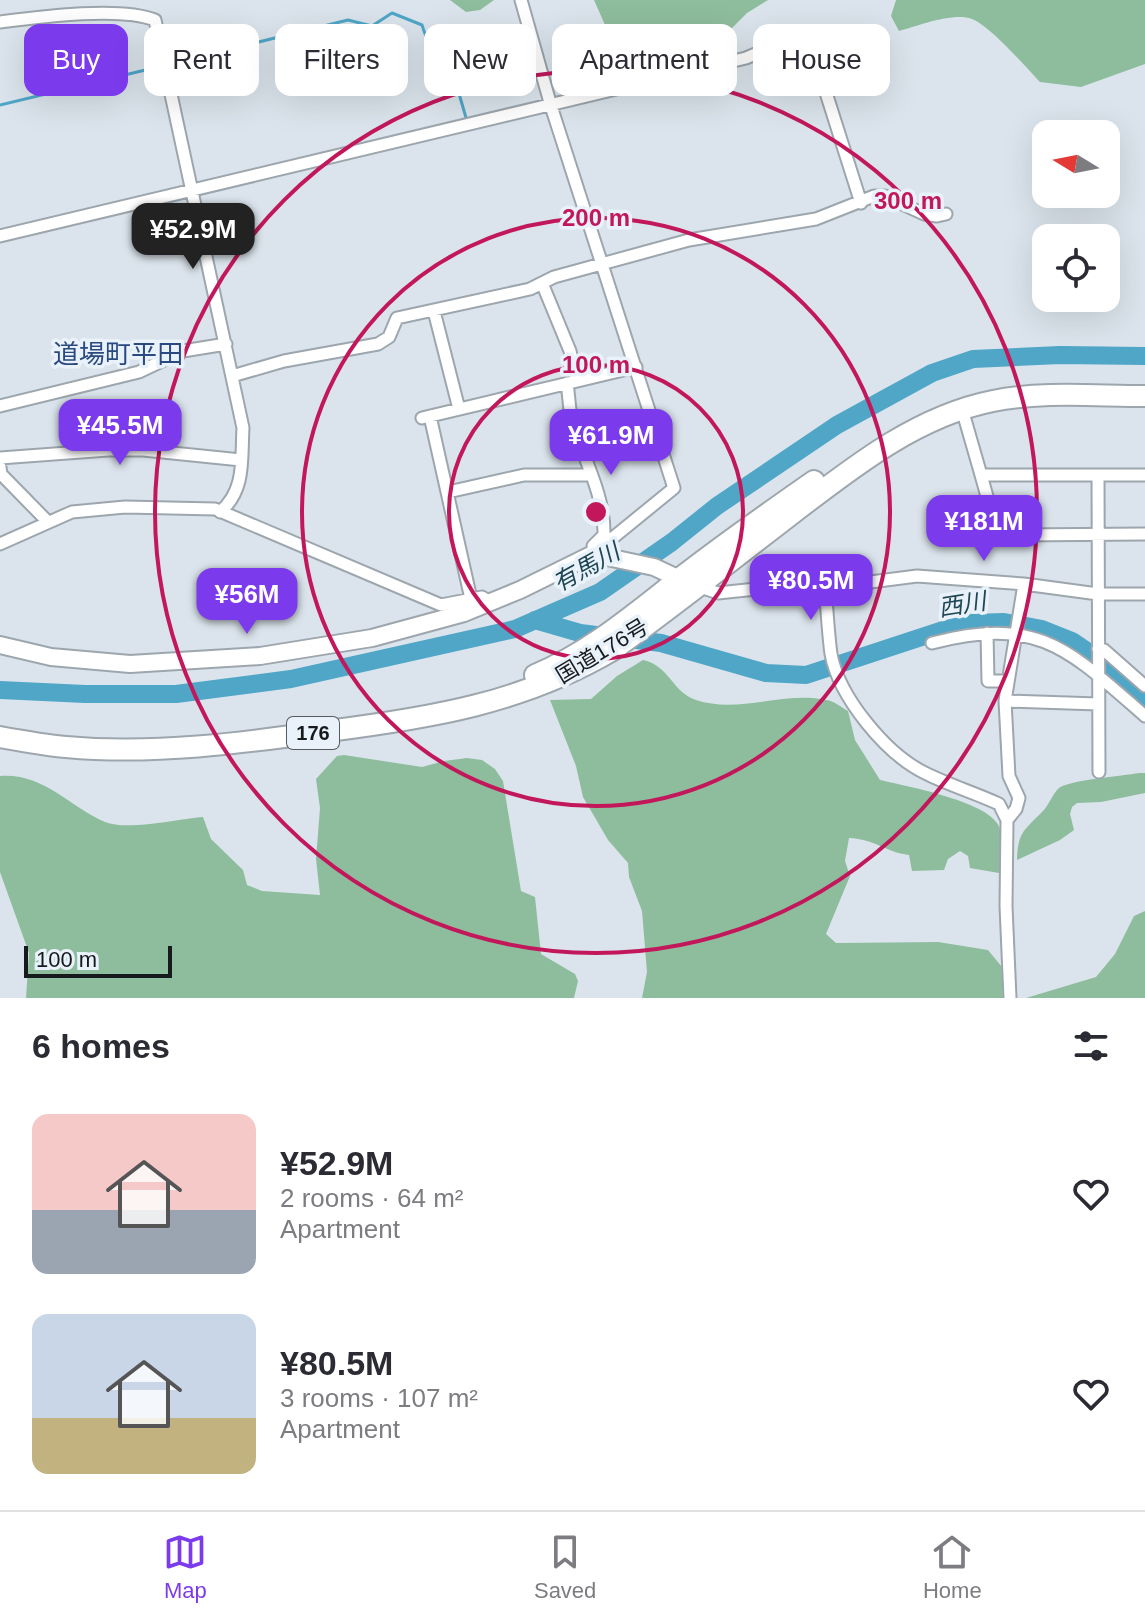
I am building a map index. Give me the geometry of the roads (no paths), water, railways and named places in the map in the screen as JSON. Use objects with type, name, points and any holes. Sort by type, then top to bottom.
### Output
[{"type":"highway","name":"国道176号","points":[[0,737],[66,747],[124,749],[187,746],[392,723],[484,704],[537,688],[613,650],[635,625],[688,582],[859,449],[900,423],[965,394],[999,388],[1040,384],[1145,384]]},
{"type":"highway","name":"国道176号","points":[[688,582],[891,442],[962,409],[994,400],[1145,396]]},
{"type":"highway","name":"国道176号","points":[[0,725],[45,733],[109,737],[229,730],[388,711],[509,685],[635,625]]},
{"type":"street","points":[[0,645],[51,657],[130,664],[260,656],[372,638],[491,602],[593,556],[674,488],[551,106],[521,0]]},
{"type":"street","points":[[0,22],[53,15],[141,14],[155,20],[243,428],[240,485],[228,506],[220,512]]},
{"type":"street","points":[[0,236],[551,106],[746,58],[767,49],[816,53],[861,203]]},
{"type":"street","points":[[232,376],[284,361],[378,344],[389,337],[397,318],[530,289],[554,277],[689,240],[816,219],[874,196],[885,196],[924,214],[946,214]]},
{"type":"street","points":[[542,283],[570,351],[571,417],[596,485],[604,535],[589,548],[593,556]]},
{"type":"street","points":[[434,311],[459,409]]},
{"type":"street","points":[[0,406],[139,372],[183,351],[226,344]]},
{"type":"street","points":[[471,599],[448,492],[426,417],[636,367]]},
{"type":"street","points":[[962,409],[997,532],[1004,535],[1145,534]]},
{"type":"street","points":[[0,458],[143,450],[241,460]]},
{"type":"street","points":[[0,467],[1,474],[48,522]]},
{"type":"street","points":[[448,492],[524,475],[590,475]]},
{"type":"street","points":[[981,475],[1145,475]]},
{"type":"street","points":[[1098,476],[1099,772]]},
{"type":"street","points":[[0,544],[72,512],[125,507],[195,506],[215,509],[277,533],[441,605],[482,597],[491,602]]},
{"type":"street","points":[[593,556],[654,567],[718,593],[756,589],[785,593],[917,576],[1024,584],[1098,594],[1145,594]]},
{"type":"street","points":[[1007,820],[1016,809],[1019,798],[1017,787],[1009,776],[1005,701],[1024,584]]},
{"type":"street","points":[[825,586],[832,656],[838,674],[867,726],[922,772],[999,804],[1007,820],[1006,906],[1010,998]]},
{"type":"street","points":[[987,633],[988,681],[1007,681]]},
{"type":"street","points":[[932,643],[956,636],[987,633],[1016,634],[1060,647],[1085,663],[1145,716]]},
{"type":"street","points":[[1098,649],[1104,650],[1145,686]]},
{"type":"street","points":[[1005,701],[1098,704]]},
{"type":"waterway","points":[[259,42],[348,20],[372,26],[392,13],[422,25],[430,45],[448,56],[467,121]]},
{"type":"waterway","points":[[0,105],[144,70]]},
{"type":"waterway","name":"有馬川","points":[[0,690],[176,694],[291,679],[515,629],[600,592],[717,506],[837,425],[932,373],[973,359],[1060,355],[1145,356]]},
{"type":"waterway","name":"西川","points":[[535,620],[580,633],[661,643],[766,673],[806,675],[943,630],[972,623],[1004,622],[1042,629],[1072,641],[1145,701]]},
{"type":"district","name":"道場町平田","points":[[118,354]]}]
